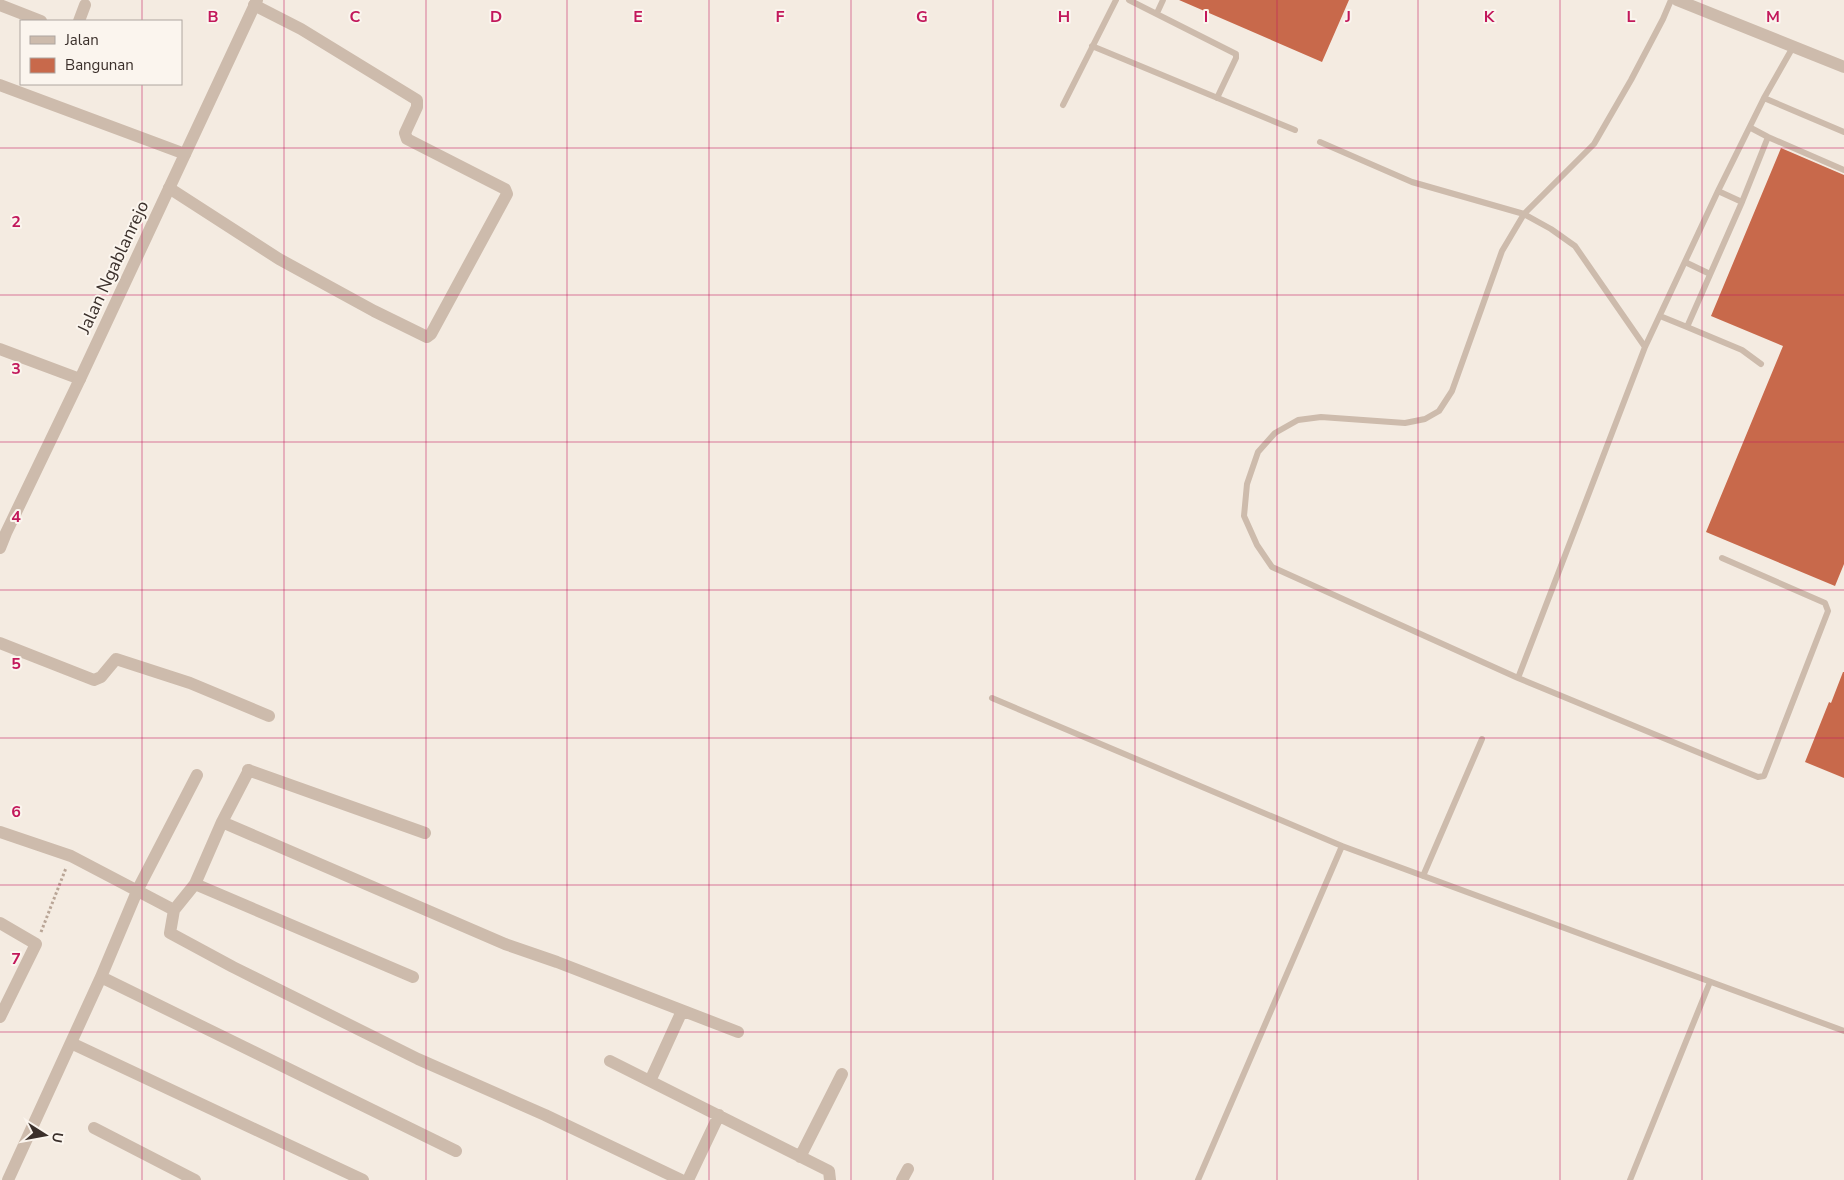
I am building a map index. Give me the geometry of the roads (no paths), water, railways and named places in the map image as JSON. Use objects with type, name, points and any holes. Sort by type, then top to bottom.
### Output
[{"type":"street","points":[[1677,0],[1844,67]]},
{"type":"street","points":[[169,188],[279,259],[374,311],[427,337],[431,334],[507,194],[505,189],[407,139],[405,133],[417,107],[417,100],[256,2]]},
{"type":"street","name":"Jalan Ngablanrejo","points":[[0,548],[3,532],[80,379],[256,2]]},
{"type":"street","points":[[0,5],[38,20]]},
{"type":"street","points":[[79,20],[85,5]]},
{"type":"street","points":[[0,85],[185,154]]},
{"type":"street","points":[[0,349],[80,379]]},
{"type":"street","points":[[0,643],[94,680],[100,677],[116,659],[190,683],[269,716]]},
{"type":"street","points":[[425,834],[248,770],[222,822],[195,884],[174,910],[170,933],[233,967],[418,1059],[681,1180]]},
{"type":"street","points":[[8,1180],[102,978],[138,889],[197,775]]},
{"type":"street","points":[[222,822],[504,944],[557,962],[738,1032]]},
{"type":"street","points":[[0,832],[71,856],[138,889],[174,910]]},
{"type":"street","points":[[195,884],[413,977]]},
{"type":"street","points":[[0,923],[36,944],[0,1017]]},
{"type":"street","points":[[102,978],[456,1151]]},
{"type":"street","points":[[650,1081],[682,1011]]},
{"type":"street","points":[[71,1043],[363,1180]]},
{"type":"street","points":[[610,1061],[829,1171],[830,1180]]},
{"type":"street","points":[[800,1156],[842,1074]]},
{"type":"street","points":[[688,1180],[719,1115]]},
{"type":"street","points":[[94,1128],[195,1180]]},
{"type":"lane","points":[[1063,105],[1116,0]]},
{"type":"lane","points":[[1129,0],[1236,54],[1236,58],[1217,98]]},
{"type":"lane","points":[[1157,13],[1163,0]]},
{"type":"lane","points":[[1671,0],[1631,80],[1594,144],[1524,214],[1502,251],[1452,391],[1439,412],[1425,419],[1405,423],[1321,417],[1298,420],[1275,433],[1258,452],[1247,484],[1244,516],[1257,545],[1272,566],[1518,678],[1752,776],[1764,776],[1828,611],[1828,606],[1722,558]]},
{"type":"lane","points":[[1092,46],[1295,130]]},
{"type":"lane","points":[[1518,678],[1645,347],[1718,191],[1751,128],[1764,98],[1793,47]]},
{"type":"lane","points":[[1764,98],[1844,132]]},
{"type":"lane","points":[[1751,128],[1844,170]]},
{"type":"lane","points":[[1687,327],[1742,202],[1768,137]]},
{"type":"lane","points":[[1320,142],[1412,182],[1524,214],[1551,229],[1576,246],[1645,347]]},
{"type":"lane","points":[[1718,191],[1742,202]]},
{"type":"lane","points":[[1685,262],[1710,274]]},
{"type":"lane","points":[[1660,316],[1742,350],[1762,364]]},
{"type":"lane","points":[[992,698],[1342,846],[1844,1031]]},
{"type":"lane","points":[[1423,876],[1482,739]]},
{"type":"lane","points":[[1198,1180],[1342,846]]},
{"type":"lane","points":[[1630,1180],[1710,982]]}]
